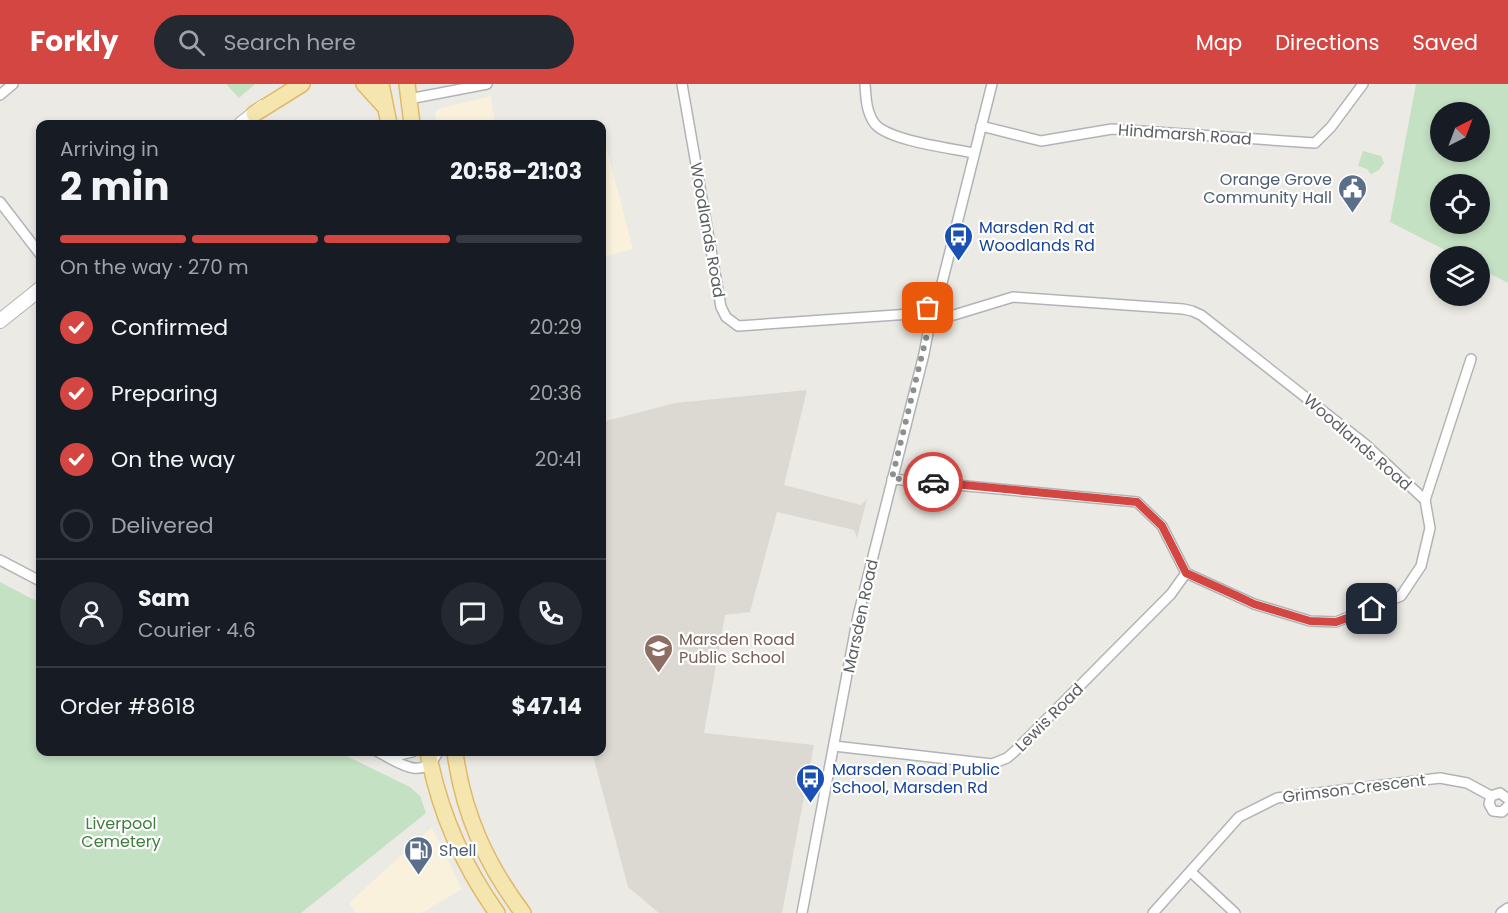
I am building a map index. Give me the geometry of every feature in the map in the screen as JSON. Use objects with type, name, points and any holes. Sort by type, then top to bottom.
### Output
[{"type":"main road","points":[[254,114],[281,84]]},
{"type":"main road","points":[[246,120],[291,84]]},
{"type":"main road","points":[[254,114],[302,84]]},
{"type":"main road","points":[[364,84],[388,117]]},
{"type":"main road","points":[[381,84],[388,117]]},
{"type":"main road","points":[[408,92],[412,120]]},
{"type":"main road","points":[[0,321],[36,292]]},
{"type":"main road","points":[[432,756],[437,789],[454,839],[497,913]]},
{"type":"main road","points":[[456,756],[464,797],[476,833],[488,860],[523,913]]},
{"type":"street","points":[[0,95],[13,84]]},
{"type":"street","points":[[408,92],[487,84]]},
{"type":"street","name":"Woodlands Road","points":[[682,84],[721,307],[726,317],[738,326],[927,318]]},
{"type":"street","points":[[865,84],[867,108],[876,125],[896,137],[973,153]]},
{"type":"street","points":[[939,311],[929,307],[927,318],[937,322],[973,153],[992,84]]},
{"type":"street","name":"Hindmarsh Road","points":[[981,126],[1041,141],[1112,129],[1315,143],[1331,127],[1363,84]]},
{"type":"street","points":[[0,202],[36,249]]},
{"type":"street","name":"Woodlands Road","points":[[939,311],[954,315],[1013,297],[1192,311],[1211,322],[1365,444],[1425,500],[1430,528],[1421,566],[1401,596],[1336,622],[1310,621],[1254,604],[1186,573]]},
{"type":"street","name":"Marsden Road","points":[[802,913],[858,616],[892,478],[927,318]]},
{"type":"street","points":[[1425,500],[1471,359]]},
{"type":"street","points":[[892,478],[1137,502],[1162,526],[1186,573]]},
{"type":"street","points":[[0,560],[36,579]]},
{"type":"street","name":"Lewis Road","points":[[834,746],[964,762],[992,764],[1001,761],[1014,752],[1172,594],[1186,573]]},
{"type":"street","points":[[385,756],[409,768],[418,768],[431,756]]},
{"type":"street","name":"Grimson Crescent","points":[[1153,913],[1239,817],[1277,798],[1440,778],[1467,783],[1491,796]]},
{"type":"street","points":[[1498,793],[1507,804],[1496,812],[1490,808],[1491,796],[1498,793]]},
{"type":"street","points":[[1191,872],[1236,913]]},
{"type":"street","points":[[1501,913],[1508,908]]},
{"type":"shaded area","points":[[491,96],[494,120],[436,120],[435,113],[438,109]]},
{"type":"shaded area","points":[[606,150],[633,249],[606,256]]},
{"type":"shaded area","name":"Marsden Road Public School","points":[[807,390],[784,485],[861,505],[867,499],[857,538],[854,530],[777,512],[750,612],[725,615],[704,733],[814,745],[782,913],[659,913],[628,887],[593,756],[606,756],[606,421],[675,403]]},
{"type":"shaded area","points":[[432,827],[462,889],[422,913],[356,913],[349,903]]},
{"type":"green space","points":[[226,84],[255,84],[239,98]]},
{"type":"green space","points":[[1416,84],[1508,84],[1508,283],[1490,274],[1490,246],[1437,246],[1390,222]]},
{"type":"green space","points":[[1363,151],[1381,156],[1384,163],[1379,170],[1371,174],[1367,169],[1358,166]]},
{"type":"green space","name":"Liverpool Cemetery","points":[[0,582],[36,601],[36,756],[346,756],[410,787],[420,796],[426,813],[301,913],[0,913]]},
{"type":"way so far","points":[[928,308],[925,315],[930,322],[924,354],[892,478],[933,482]]},
{"type":"place","name":"Orange Grove Community Hall","points":[[1353,214]]},
{"type":"place","name":"Marsden Rd at Woodlands Rd","points":[[958,262]]},
{"type":"place","name":"Marsden Road Public School","points":[[658,674]]},
{"type":"place","name":"Marsden Road Public School, Marsden Rd","points":[[811,804]]},
{"type":"place","name":"Shell","points":[[418,876]]},
{"type":"route","points":[[933,482],[1137,502],[1162,526],[1186,573],[1254,604],[1310,621],[1336,622],[1372,609]]}]
